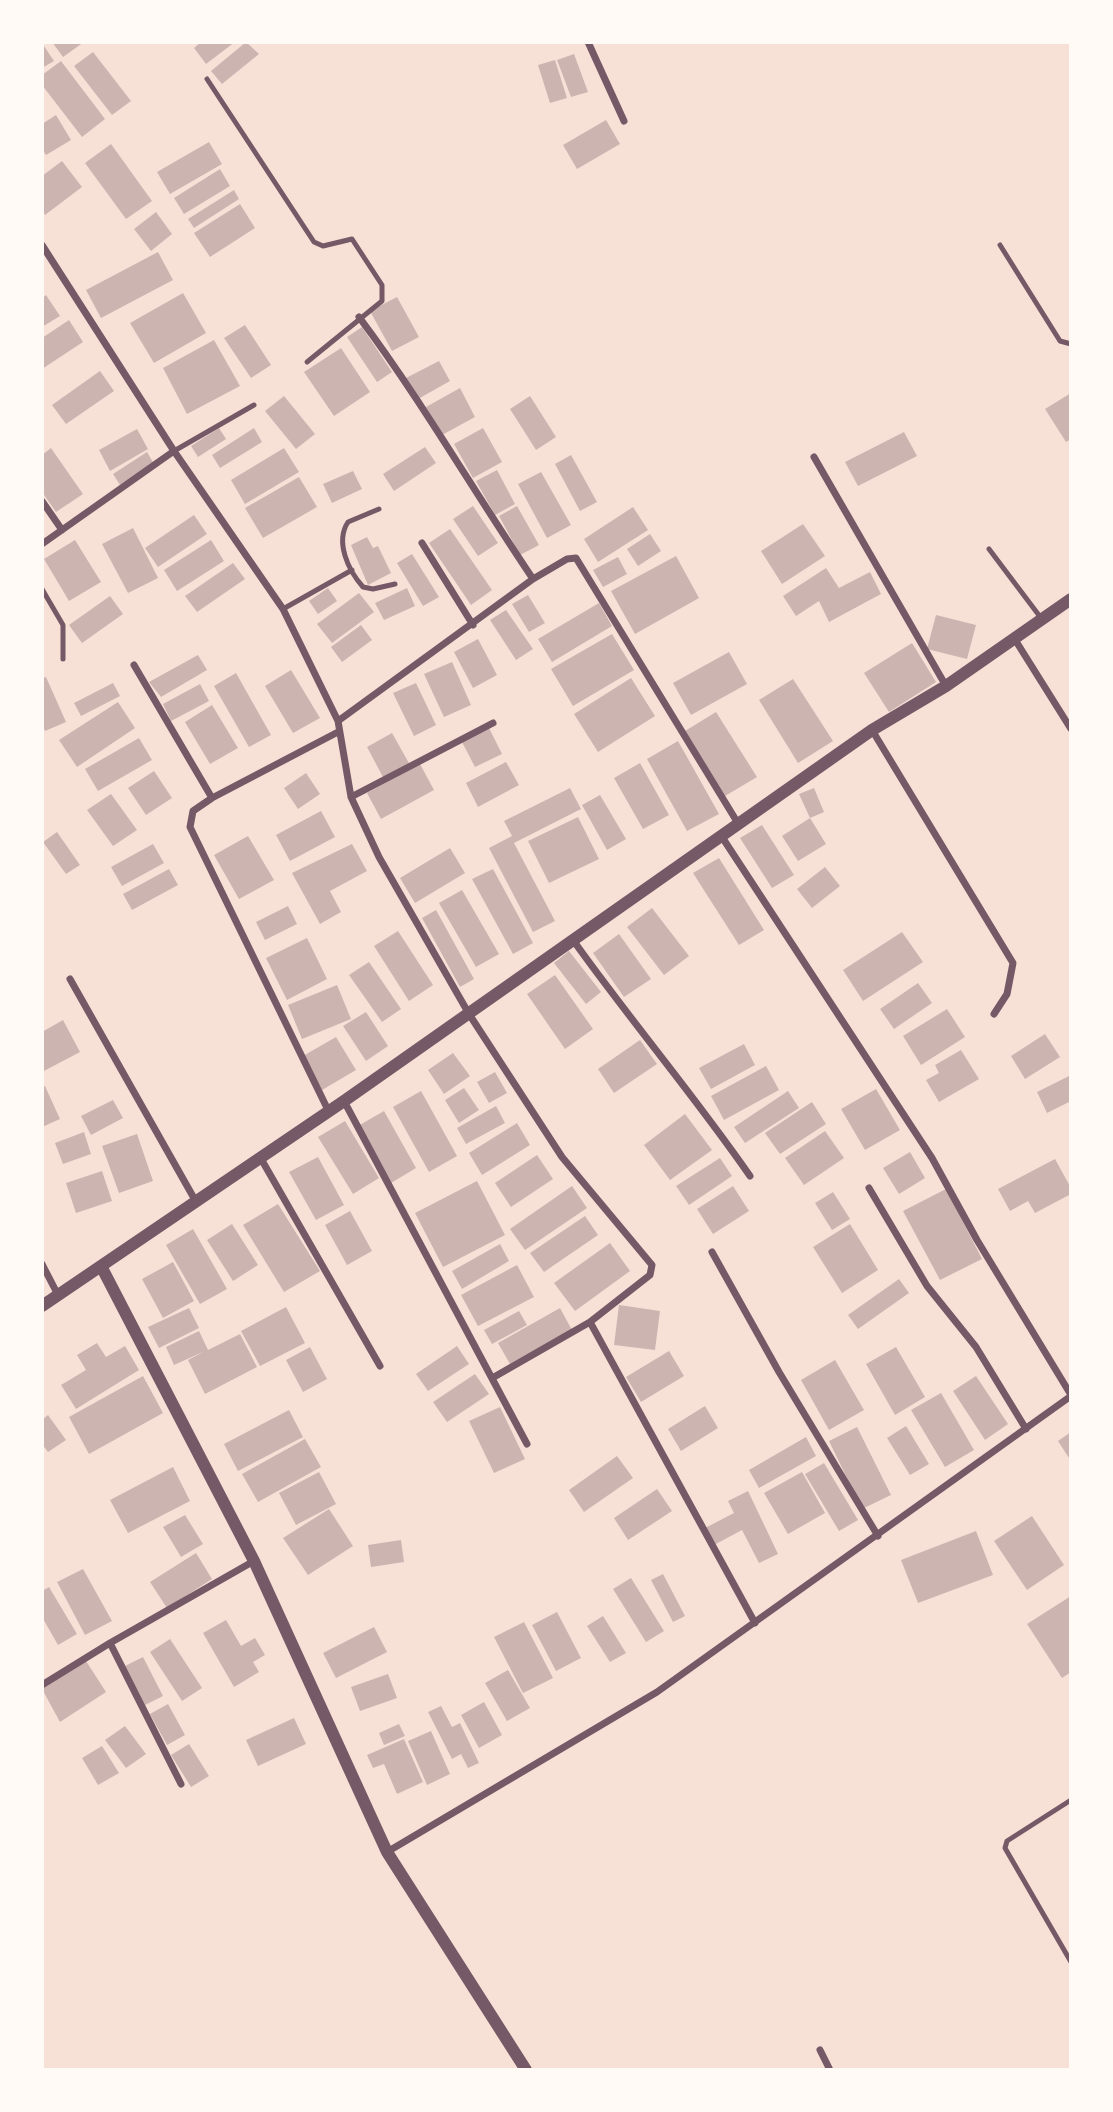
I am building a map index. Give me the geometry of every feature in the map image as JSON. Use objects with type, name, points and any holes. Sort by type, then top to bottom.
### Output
[{"type":"street","points":[[588,42],[624,121]]},
{"type":"street","points":[[42,245],[174,450],[283,609],[338,721],[351,797],[379,857],[470,1014],[562,1157],[652,1265],[650,1275],[590,1322],[494,1377]]},
{"type":"street","points":[[359,317],[403,376],[457,466],[533,579]]},
{"type":"street","points":[[42,544],[174,450]]},
{"type":"street","points":[[814,457],[946,686]]},
{"type":"street","points":[[42,500],[62,530]]},
{"type":"street","points":[[422,543],[473,625]]},
{"type":"street","points":[[338,721],[533,579],[571,558],[579,559],[739,825]]},
{"type":"street","points":[[42,1306],[470,1014],[872,730],[946,686],[1071,599]]},
{"type":"street","points":[[1014,638],[1071,729]]},
{"type":"street","points":[[134,665],[212,798]]},
{"type":"street","points":[[351,797],[493,723]]},
{"type":"street","points":[[872,730],[1013,963],[1007,994],[994,1014]]},
{"type":"street","points":[[328,1110],[190,827],[193,811],[212,798],[338,732]]},
{"type":"street","points":[[387,1852],[657,1692],[1071,1396],[977,1240],[932,1158],[722,837]]},
{"type":"street","points":[[573,940],[631,1021],[706,1111],[750,1176]]},
{"type":"street","points":[[70,979],[195,1200]]},
{"type":"street","points":[[344,1101],[494,1377],[527,1444]]},
{"type":"street","points":[[260,1156],[380,1366]]},
{"type":"street","points":[[869,1188],[927,1286],[976,1347],[1026,1429]]},
{"type":"street","points":[[712,1252],[779,1372],[878,1536]]},
{"type":"street","points":[[42,1264],[58,1295]]},
{"type":"street","points":[[101,1266],[254,1561],[387,1852],[526,2070]]},
{"type":"street","points":[[590,1322],[755,1623]]},
{"type":"street","points":[[42,1685],[254,1561]]},
{"type":"street","points":[[110,1643],[181,1784]]},
{"type":"street","points":[[820,2050],[830,2070]]},
{"type":"lane","points":[[207,79],[314,242],[323,246],[352,239],[382,285],[384,298],[307,362]]},
{"type":"lane","points":[[1000,245],[1060,341],[1071,344]]},
{"type":"lane","points":[[174,450],[254,405]]},
{"type":"lane","points":[[379,509],[348,522],[343,530],[343,548],[352,570],[367,589],[395,584]]},
{"type":"lane","points":[[989,550],[1041,618]]},
{"type":"lane","points":[[283,609],[352,570]]},
{"type":"lane","points":[[42,589],[63,625],[63,659]]},
{"type":"lane","points":[[1071,1800],[1007,1841],[1006,1848],[1071,1962]]},
{"type":"building","points":[[52,42],[84,42],[63,57]]},
{"type":"building","points":[[201,42],[235,42],[206,64],[194,48]]},
{"type":"building","points":[[246,42],[259,54],[222,84],[211,71]]},
{"type":"building","points":[[42,43],[54,61],[42,68]]},
{"type":"building","points":[[93,52],[131,101],[112,115],[74,66]]},
{"type":"building","points":[[574,54],[588,92],[571,97],[557,60]]},
{"type":"building","points":[[555,60],[567,98],[550,103],[538,65]]},
{"type":"building","points":[[61,61],[105,119],[82,137],[42,85],[42,75]]},
{"type":"building","points":[[56,115],[71,140],[46,155],[42,149],[42,124]]},
{"type":"building","points":[[606,120],[620,144],[577,169],[563,145]]},
{"type":"building","points":[[209,142],[222,164],[170,194],[157,172]]},
{"type":"building","points":[[111,144],[152,201],[126,219],[85,163]]},
{"type":"building","points":[[62,161],[82,187],[45,215],[42,210],[42,176]]},
{"type":"building","points":[[220,169],[230,186],[184,214],[174,198]]},
{"type":"building","points":[[234,190],[239,199],[194,228],[188,219]]},
{"type":"building","points":[[240,204],[255,228],[210,257],[194,233]]},
{"type":"building","points":[[156,212],[172,234],[151,251],[134,229]]},
{"type":"building","points":[[158,252],[173,280],[101,318],[86,290]]},
{"type":"building","points":[[183,293],[206,333],[154,363],[130,323]]},
{"type":"building","points":[[46,295],[60,316],[42,327],[42,298]]},
{"type":"building","points":[[397,297],[419,337],[392,351],[370,311]]},
{"type":"building","points":[[69,320],[83,342],[42,369],[42,338]]},
{"type":"building","points":[[245,325],[271,365],[251,378],[224,338]]},
{"type":"building","points":[[362,327],[392,372],[377,382],[347,337]]},
{"type":"building","points":[[214,340],[240,386],[187,414],[163,368]]},
{"type":"building","points":[[341,348],[370,392],[334,416],[304,372]]},
{"type":"building","points":[[439,361],[450,381],[418,399],[406,378]]},
{"type":"building","points":[[100,371],[114,391],[66,424],[52,405]]},
{"type":"building","points":[[460,388],[475,417],[442,435],[426,407]]},
{"type":"building","points":[[1071,393],[1071,439],[1066,442],[1045,409]]},
{"type":"building","points":[[284,396],[315,434],[296,449],[265,411]]},
{"type":"building","points":[[530,396],[556,437],[536,450],[510,409]]},
{"type":"building","points":[[219,428],[226,439],[198,457],[191,446]]},
{"type":"building","points":[[254,428],[262,442],[220,468],[212,455]]},
{"type":"building","points":[[483,428],[502,462],[473,478],[454,444]]},
{"type":"building","points":[[137,429],[148,449],[110,471],[99,450]]},
{"type":"building","points":[[904,432],[917,456],[858,486],[845,462]]},
{"type":"building","points":[[425,447],[436,463],[394,491],[383,474]]},
{"type":"building","points":[[51,448],[83,494],[56,512],[42,492],[42,455]]},
{"type":"building","points":[[284,448],[299,472],[245,504],[231,480]]},
{"type":"building","points":[[147,452],[154,464],[120,485],[113,474]]},
{"type":"building","points":[[571,455],[597,502],[580,511],[555,464]]},
{"type":"building","points":[[497,470],[515,504],[495,515],[476,481]]},
{"type":"building","points":[[353,471],[362,489],[332,503],[323,484]]},
{"type":"building","points":[[541,472],[571,525],[547,538],[518,484]]},
{"type":"building","points":[[299,477],[317,507],[263,538],[245,508]]},
{"type":"building","points":[[473,506],[498,543],[478,556],[453,519]]},
{"type":"building","points":[[517,506],[539,545],[520,555],[499,516]]},
{"type":"building","points":[[633,507],[648,530],[598,562],[584,539]]},
{"type":"building","points":[[194,515],[207,534],[158,567],[145,548]]},
{"type":"building","points":[[803,524],[825,556],[782,584],[761,551]]},
{"type":"building","points":[[133,528],[158,578],[128,593],[102,544]]},
{"type":"building","points":[[450,529],[492,590],[471,605],[429,543]]},
{"type":"building","points":[[650,534],[661,551],[638,566],[627,549]]},
{"type":"building","points":[[367,537],[373,548],[378,546],[391,573],[368,585],[351,545]]},
{"type":"building","points":[[75,540],[101,582],[69,601],[44,559]]},
{"type":"building","points":[[211,540],[224,561],[177,591],[164,570]]},
{"type":"building","points":[[412,554],[439,597],[423,606],[397,563]]},
{"type":"building","points":[[676,556],[699,598],[635,634],[611,591]]},
{"type":"building","points":[[618,557],[627,574],[603,587],[593,570]]},
{"type":"building","points":[[233,563],[245,579],[197,612],[185,596]]},
{"type":"building","points":[[826,568],[839,588],[870,572],[881,594],[829,622],[819,601],[796,616],[783,596]]},
{"type":"building","points":[[328,588],[337,601],[318,614],[309,601]]},
{"type":"building","points":[[407,588],[415,606],[384,620],[375,603]]},
{"type":"building","points":[[359,593],[374,612],[332,643],[317,624]]},
{"type":"building","points":[[528,595],[545,623],[529,632],[512,604]]},
{"type":"building","points":[[110,596],[123,614],[82,643],[69,625]]},
{"type":"building","points":[[599,603],[612,626],[552,662],[538,639]]},
{"type":"building","points":[[506,610],[533,649],[516,660],[490,620]]},
{"type":"building","points":[[936,615],[976,625],[967,659],[927,649]]},
{"type":"building","points":[[361,625],[372,640],[342,662],[331,647]]},
{"type":"building","points":[[612,634],[634,670],[573,706],[551,669]]},
{"type":"building","points":[[478,639],[497,675],[473,688],[454,652]]},
{"type":"building","points":[[912,643],[936,682],[889,712],[864,673]]},
{"type":"building","points":[[729,652],[747,684],[691,715],[673,683]]},
{"type":"building","points":[[198,655],[207,670],[161,697],[149,682]]},
{"type":"building","points":[[452,662],[471,705],[444,717],[424,674]]},
{"type":"building","points":[[291,670],[320,718],[293,733],[265,686]]},
{"type":"building","points":[[236,673],[271,735],[249,747],[214,686]]},
{"type":"building","points":[[46,677],[66,722],[45,731],[42,724],[42,678]]},
{"type":"building","points":[[631,678],[655,716],[598,752],[574,714]]},
{"type":"building","points":[[793,679],[833,741],[798,763],[759,700]]},
{"type":"building","points":[[113,683],[120,696],[81,716],[74,703]]},
{"type":"building","points":[[416,683],[436,725],[414,736],[393,693]]},
{"type":"building","points":[[200,684],[209,701],[171,721],[163,704]]},
{"type":"building","points":[[118,702],[135,728],[77,767],[59,740]]},
{"type":"building","points":[[212,705],[238,748],[210,764],[185,722]]},
{"type":"building","points":[[716,712],[757,777],[725,796],[685,731]]},
{"type":"building","points":[[489,728],[502,754],[475,767],[462,742]]},
{"type":"building","points":[[392,733],[410,765],[384,779],[367,747]]},
{"type":"building","points":[[139,738],[152,760],[98,791],[85,769]]},
{"type":"building","points":[[678,741],[719,814],[687,831],[647,759]]},
{"type":"building","points":[[506,762],[519,785],[478,807],[466,783]]},
{"type":"building","points":[[640,763],[669,815],[643,829],[614,778]]},
{"type":"building","points":[[420,764],[434,790],[381,819],[367,793]]},
{"type":"building","points":[[154,771],[172,798],[146,815],[128,788]]},
{"type":"building","points":[[306,773],[320,794],[298,809],[284,788]]},
{"type":"building","points":[[570,788],[581,809],[514,843],[555,921],[533,932],[489,848],[512,836],[504,821]]},
{"type":"building","points":[[814,788],[824,812],[810,818],[799,794]]},
{"type":"building","points":[[111,794],[137,830],[113,846],[87,810]]},
{"type":"building","points":[[600,795],[626,839],[607,850],[582,805]]},
{"type":"building","points":[[321,811],[335,837],[290,861],[276,835]]},
{"type":"building","points":[[578,817],[599,859],[549,883],[528,841]]},
{"type":"building","points":[[810,818],[826,844],[798,861],[782,836]]},
{"type":"building","points":[[762,825],[794,875],[772,888],[740,838]]},
{"type":"building","points":[[57,832],[80,865],[66,874],[43,842]]},
{"type":"building","points":[[248,836],[274,880],[239,899],[214,855]]},
{"type":"building","points":[[153,844],[164,863],[122,886],[111,867]]},
{"type":"building","points":[[352,844],[367,871],[330,891],[341,912],[320,924],[292,873]]},
{"type":"building","points":[[450,848],[465,873],[415,903],[400,878]]},
{"type":"building","points":[[719,858],[764,930],[739,945],[693,873]]},
{"type":"building","points":[[825,867],[840,886],[812,908],[797,889]]},
{"type":"building","points":[[169,869],[178,885],[132,910],[123,894]]},
{"type":"building","points":[[493,869],[533,943],[513,954],[472,879]]},
{"type":"building","points":[[462,890],[499,954],[476,967],[439,903]]},
{"type":"building","points":[[288,906],[297,924],[265,940],[256,922]]},
{"type":"building","points":[[652,908],[689,956],[664,975],[627,927]]},
{"type":"building","points":[[436,910],[474,979],[460,987],[422,918]]},
{"type":"building","points":[[398,931],[433,985],[409,1001],[374,946]]},
{"type":"building","points":[[902,932],[923,962],[863,1001],[843,970]]},
{"type":"building","points":[[619,934],[651,979],[624,997],[593,953]]},
{"type":"building","points":[[307,938],[327,979],[287,1000],[266,958]]},
{"type":"building","points":[[569,951],[601,992],[586,1004],[554,963]]},
{"type":"building","points":[[369,962],[401,1009],[382,1022],[349,975]]},
{"type":"building","points":[[555,975],[593,1029],[565,1049],[527,994]]},
{"type":"building","points":[[918,983],[932,1003],[894,1029],[880,1009]]},
{"type":"building","points":[[337,985],[351,1019],[302,1039],[288,1005]]},
{"type":"building","points":[[947,1009],[965,1037],[921,1065],[903,1036]]},
{"type":"building","points":[[366,1012],[388,1046],[366,1061],[343,1026]]},
{"type":"building","points":[[63,1020],[80,1052],[42,1072],[42,1032]]},
{"type":"building","points":[[1045,1034],[1060,1057],[1025,1079],[1011,1056]]},
{"type":"building","points":[[336,1037],[356,1070],[322,1090],[303,1056]]},
{"type":"building","points":[[640,1040],[657,1064],[614,1093],[598,1069]]},
{"type":"building","points":[[744,1044],[755,1065],[711,1089],[699,1068]]},
{"type":"building","points":[[961,1050],[979,1079],[939,1102],[926,1080],[939,1073],[935,1065]]},
{"type":"building","points":[[453,1053],[470,1076],[444,1094],[428,1070]]},
{"type":"building","points":[[766,1066],[779,1090],[724,1120],[711,1096]]},
{"type":"building","points":[[495,1072],[507,1093],[489,1103],[477,1082]]},
{"type":"building","points":[[1071,1075],[1071,1101],[1047,1113],[1037,1092]]},
{"type":"building","points":[[45,1086],[60,1119],[42,1127],[42,1088]]},
{"type":"building","points":[[464,1088],[479,1110],[459,1123],[445,1100]]},
{"type":"building","points":[[876,1089],[900,1130],[865,1150],[841,1109]]},
{"type":"building","points":[[421,1091],[457,1156],[429,1172],[393,1107]]},
{"type":"building","points":[[788,1091],[799,1108],[745,1143],[734,1127]]},
{"type":"building","points":[[113,1100],[123,1118],[91,1135],[81,1116]]},
{"type":"building","points":[[812,1102],[826,1124],[780,1154],[765,1133]]},
{"type":"building","points":[[496,1106],[505,1123],[466,1144],[457,1128]]},
{"type":"building","points":[[384,1111],[416,1168],[391,1183],[358,1126]]},
{"type":"building","points":[[685,1114],[712,1150],[670,1180],[644,1145]]},
{"type":"building","points":[[345,1121],[379,1178],[353,1194],[318,1137]]},
{"type":"building","points":[[517,1123],[530,1145],[482,1175],[469,1153]]},
{"type":"building","points":[[825,1131],[844,1158],[804,1185],[785,1158]]},
{"type":"building","points":[[84,1132],[91,1154],[63,1164],[55,1143]]},
{"type":"building","points":[[137,1134],[153,1181],[119,1193],[102,1146]]},
{"type":"building","points":[[910,1152],[925,1178],[899,1194],[883,1168]]},
{"type":"building","points":[[537,1155],[553,1179],[511,1207],[495,1183]]},
{"type":"building","points":[[318,1157],[344,1205],[316,1220],[289,1172]]},
{"type":"building","points":[[720,1158],[732,1176],[689,1205],[676,1186]]},
{"type":"building","points":[[1055,1159],[1071,1188],[1071,1194],[1035,1213],[1028,1201],[1010,1211],[998,1189]]},
{"type":"building","points":[[102,1171],[112,1201],[76,1213],[66,1183]]},
{"type":"building","points":[[477,1181],[505,1235],[443,1267],[415,1213]]},
{"type":"building","points":[[572,1186],[587,1208],[525,1250],[510,1229]]},
{"type":"building","points":[[733,1186],[749,1211],[713,1234],[697,1209]]},
{"type":"building","points":[[946,1189],[982,1259],[940,1280],[903,1211]]},
{"type":"building","points":[[833,1192],[850,1219],[832,1230],[815,1203]]},
{"type":"building","points":[[278,1204],[320,1271],[284,1292],[243,1225]]},
{"type":"building","points":[[350,1211],[372,1251],[347,1265],[325,1225]]},
{"type":"building","points":[[585,1216],[598,1235],[544,1272],[530,1253]]},
{"type":"building","points":[[232,1224],[258,1265],[233,1281],[207,1240]]},
{"type":"building","points":[[850,1224],[878,1270],[842,1293],[813,1247]]},
{"type":"building","points":[[193,1229],[227,1289],[200,1304],[166,1245]]},
{"type":"building","points":[[610,1243],[630,1271],[575,1311],[554,1283]]},
{"type":"building","points":[[500,1244],[509,1261],[462,1289],[452,1271]]},
{"type":"building","points":[[173,1262],[194,1301],[163,1318],[142,1279]]},
{"type":"building","points":[[517,1265],[534,1297],[478,1326],[461,1295]]},
{"type":"building","points":[[899,1279],[909,1293],[858,1329],[848,1315]]},
{"type":"building","points":[[619,1305],[660,1311],[655,1350],[614,1345]]},
{"type":"building","points":[[286,1307],[305,1343],[260,1366],[241,1331]]},
{"type":"building","points":[[189,1308],[199,1328],[159,1348],[148,1327]]},
{"type":"building","points":[[560,1308],[572,1330],[510,1364],[498,1343]]},
{"type":"building","points":[[519,1311],[527,1325],[492,1344],[484,1330]]},
{"type":"building","points":[[199,1331],[208,1350],[240,1334],[257,1367],[205,1394],[188,1360],[205,1351],[174,1365],[166,1347]]},
{"type":"building","points":[[97,1343],[106,1357],[125,1346],[139,1370],[76,1409],[61,1385],[86,1370],[77,1355]]},
{"type":"building","points":[[457,1346],[469,1364],[428,1391],[416,1374]]},
{"type":"building","points":[[310,1347],[327,1379],[303,1392],[286,1360]]},
{"type":"building","points":[[896,1347],[925,1397],[895,1415],[866,1364]]},
{"type":"building","points":[[669,1351],[684,1376],[641,1402],[626,1377]]},
{"type":"building","points":[[835,1360],[864,1410],[829,1430],[801,1380]]},
{"type":"building","points":[[475,1374],[489,1394],[447,1422],[433,1402]]},
{"type":"building","points":[[143,1376],[163,1413],[89,1454],[69,1417]]},
{"type":"building","points":[[976,1376],[1008,1424],[985,1440],[953,1391]]},
{"type":"building","points":[[941,1393],[974,1450],[945,1467],[911,1410]]},
{"type":"building","points":[[705,1406],[718,1428],[681,1451],[668,1429]]},
{"type":"building","points":[[500,1407],[525,1459],[494,1473],[469,1421]]},
{"type":"building","points":[[289,1410],[303,1437],[238,1471],[224,1444]]},
{"type":"building","points":[[48,1415],[66,1440],[48,1452],[42,1444],[42,1420]]},
{"type":"building","points":[[906,1426],[929,1464],[910,1475],[887,1438]]},
{"type":"building","points":[[857,1427],[891,1495],[862,1509],[829,1441]]},
{"type":"building","points":[[1071,1432],[1071,1461],[1058,1441]]},
{"type":"building","points":[[806,1437],[816,1456],[759,1488],[749,1470]]},
{"type":"building","points":[[305,1439],[321,1467],[258,1502],[242,1474]]},
{"type":"building","points":[[617,1456],[633,1478],[584,1512],[569,1490]]},
{"type":"building","points":[[824,1463],[858,1520],[839,1531],[805,1474]]},
{"type":"building","points":[[173,1467],[190,1501],[128,1533],[110,1500]]},
{"type":"building","points":[[319,1472],[336,1504],[296,1525],[279,1493]]},
{"type":"building","points":[[802,1472],[825,1513],[788,1534],[764,1493]]},
{"type":"building","points":[[657,1489],[672,1511],[628,1540],[614,1518]]},
{"type":"building","points":[[748,1491],[778,1554],[759,1563],[742,1530],[714,1545],[705,1528],[734,1513],[728,1501]]},
{"type":"building","points":[[329,1509],[353,1546],[308,1575],[283,1538]]},
{"type":"building","points":[[185,1515],[203,1544],[181,1557],[163,1527]]},
{"type":"building","points":[[1032,1516],[1064,1565],[1027,1590],[994,1541]]},
{"type":"building","points":[[976,1531],[993,1575],[918,1603],[901,1560]]},
{"type":"building","points":[[401,1540],[404,1562],[371,1567],[368,1545]]},
{"type":"building","points":[[196,1553],[212,1579],[167,1608],[150,1582]]},
{"type":"building","points":[[83,1569],[112,1621],[85,1635],[57,1582]]},
{"type":"building","points":[[663,1574],[685,1616],[673,1622],[651,1580]]},
{"type":"building","points":[[631,1578],[664,1631],[646,1642],[613,1589]]},
{"type":"building","points":[[49,1587],[77,1634],[58,1645],[42,1617],[42,1591]]},
{"type":"building","points":[[1071,1596],[1071,1672],[1062,1678],[1027,1624]]},
{"type":"building","points":[[557,1612],[581,1658],[556,1671],[532,1625]]},
{"type":"building","points":[[603,1616],[626,1653],[610,1662],[587,1626]]},
{"type":"building","points":[[226,1620],[241,1646],[255,1638],[265,1655],[253,1662],[259,1672],[234,1687],[203,1633]]},
{"type":"building","points":[[524,1622],[553,1678],[523,1693],[494,1637]]},
{"type":"building","points":[[374,1627],[387,1652],[336,1678],[323,1653]]},
{"type":"building","points":[[170,1639],[202,1688],[182,1701],[150,1652]]},
{"type":"building","points":[[143,1657],[163,1696],[145,1705],[125,1666]]},
{"type":"building","points":[[86,1661],[106,1692],[60,1722],[42,1689]]},
{"type":"building","points":[[508,1670],[530,1708],[507,1721],[485,1683]]},
{"type":"building","points":[[388,1674],[397,1698],[360,1711],[351,1687]]},
{"type":"building","points":[[484,1702],[502,1735],[479,1748],[461,1715]]},
{"type":"building","points":[[168,1704],[185,1735],[167,1745],[150,1714]]},
{"type":"building","points":[[441,1706],[452,1727],[460,1723],[479,1763],[468,1768],[461,1754],[452,1759],[428,1712]]},
{"type":"building","points":[[294,1718],[306,1744],[258,1766],[246,1740]]},
{"type":"building","points":[[399,1724],[405,1736],[384,1745],[379,1733]]},
{"type":"building","points":[[125,1726],[146,1754],[126,1768],[105,1740]]},
{"type":"building","points":[[431,1731],[450,1774],[427,1785],[408,1741]]},
{"type":"building","points":[[404,1739],[423,1782],[397,1794],[384,1764],[373,1768],[367,1755]]},
{"type":"building","points":[[189,1744],[209,1776],[191,1787],[171,1755]]},
{"type":"building","points":[[102,1746],[119,1773],[98,1785],[82,1758]]}]
